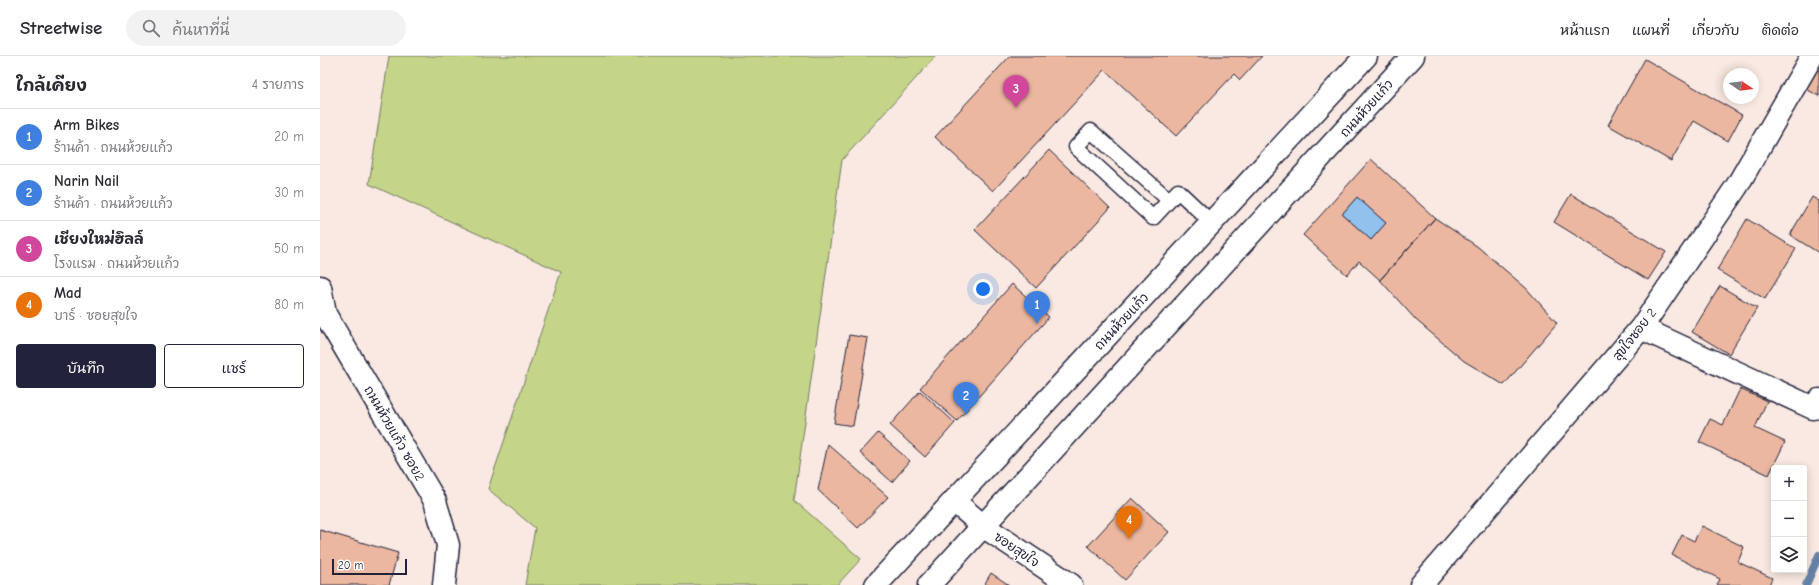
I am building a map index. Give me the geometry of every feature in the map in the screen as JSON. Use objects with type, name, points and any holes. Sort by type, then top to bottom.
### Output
[{"type":"main road","name":"ถนนห้วยแก้ว","points":[[876,585],[1366,56]]},
{"type":"main road","name":"ถนนห้วยแก้ว","points":[[932,584],[983,526],[1413,56]]},
{"type":"main road","name":"สุขใจซอย 2","points":[[1420,585],[1641,328],[1737,186],[1812,56]]},
{"type":"main road","name":"ถนนห้วยแก้ว ซอย2","points":[[320,287],[323,316],[435,501],[448,545],[444,585]]},
{"type":"main road","points":[[1641,328],[1816,404]]},
{"type":"main road","name":"ซอยสุขใจ","points":[[954,501],[983,526],[1071,585]]},
{"type":"lane","points":[[1169,200],[1091,131],[1076,147],[1153,218],[1178,191],[1212,223]]},
{"type":"green space","points":[[389,56],[936,56],[842,160],[794,500],[861,559],[837,585],[525,585],[535,528],[488,489],[561,272],[369,184]]},
{"type":"water","points":[[1357,197],[1386,223],[1371,240],[1342,214]]},
{"type":"building","points":[[1010,56],[1262,56],[1240,80],[1234,74],[1176,136],[1105,70],[993,191],[935,137]]},
{"type":"building","points":[[1645,59],[1742,115],[1728,141],[1694,121],[1671,161],[1608,125]]},
{"type":"building","points":[[1819,67],[1819,96],[1806,89]]},
{"type":"building","points":[[1049,150],[1110,208],[1036,288],[975,230]]},
{"type":"building","points":[[1371,159],[1435,218],[1380,280],[1359,261],[1347,275],[1303,235]],"holes":[[[1357,197],[1386,223],[1371,240],[1342,214]]]},
{"type":"building","points":[[1571,194],[1666,252],[1648,280],[1554,222]]},
{"type":"building","points":[[1812,197],[1819,201],[1819,253],[1790,235]]},
{"type":"building","points":[[1435,218],[1478,247],[1526,288],[1557,323],[1504,385],[1464,361],[1416,320],[1380,280]]},
{"type":"building","points":[[1747,219],[1796,249],[1765,299],[1717,270]]},
{"type":"building","points":[[1012,284],[1049,317],[957,421],[920,388]]},
{"type":"building","points":[[1720,286],[1757,308],[1729,354],[1692,332]]},
{"type":"building","points":[[849,335],[868,338],[853,426],[834,423]]},
{"type":"building","points":[[1740,389],[1767,401],[1755,428],[1785,442],[1774,465],[1771,465],[1769,475],[1699,442],[1710,419],[1723,425]]},
{"type":"building","points":[[920,391],[955,423],[925,457],[890,425]]},
{"type":"building","points":[[878,433],[910,461],[892,482],[860,453]]},
{"type":"building","points":[[828,444],[888,497],[858,528],[818,490]]},
{"type":"building","points":[[1132,498],[1169,532],[1125,580],[1088,546]]},
{"type":"building","points":[[1702,526],[1744,547],[1738,562],[1772,578],[1769,585],[1717,585],[1720,579],[1672,555],[1682,535],[1694,541]]},
{"type":"building","points":[[320,530],[398,553],[389,585],[320,585]]},
{"type":"building","points":[[991,573],[1009,585],[984,585]]},
{"type":"waterway","points":[[1806,585],[1819,555]]},
{"type":"place","name":"เชียงใหม่ฮิลล์","points":[[1016,108]]},
{"type":"place","name":"Arm Bikes","points":[[1037,324]]},
{"type":"place","name":"Narin Nail","points":[[966,415]]},
{"type":"place","name":"Mad","points":[[1129,539]]}]
